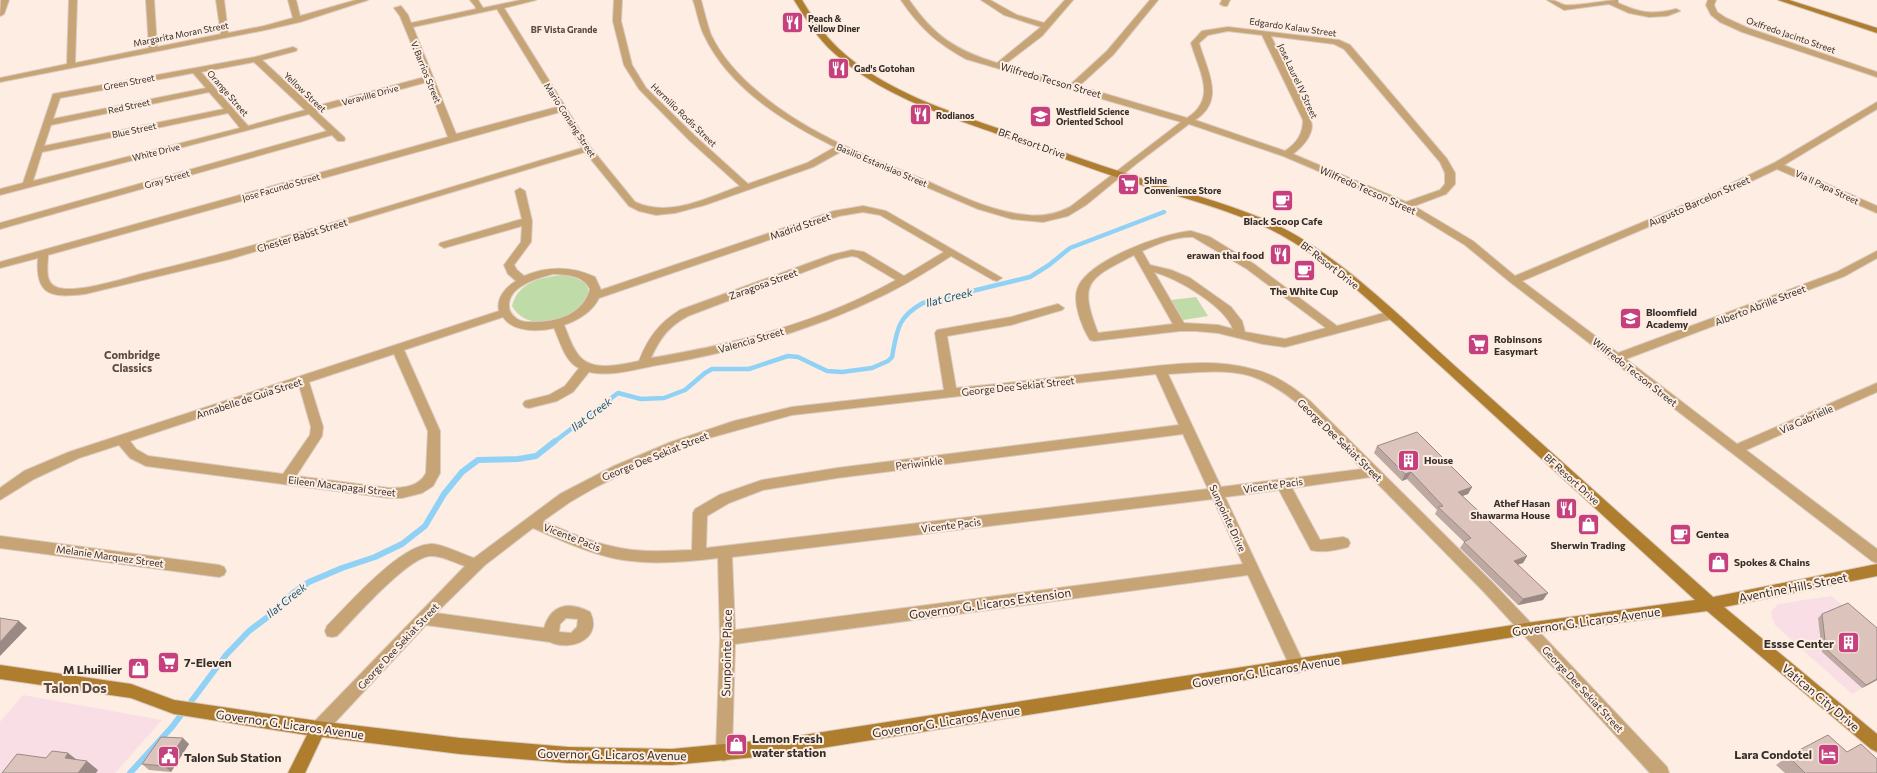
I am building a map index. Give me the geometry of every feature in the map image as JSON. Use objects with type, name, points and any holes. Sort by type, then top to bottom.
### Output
[{"type":"street","points":[[0,14],[5,0]]},
{"type":"street","points":[[71,66],[73,0]]},
{"type":"street","points":[[150,0],[153,50]]},
{"type":"street","points":[[220,0],[225,36]]},
{"type":"street","points":[[292,0],[297,20]]},
{"type":"street","name":"Margarita Moran Street","points":[[0,80],[225,36],[297,20],[364,0]]},
{"type":"street","points":[[474,0],[479,5],[480,10]]},
{"type":"street","points":[[407,26],[532,0]]},
{"type":"street","name":"Hermilio Rodis Street","points":[[618,0],[617,21],[628,65],[643,89],[692,138],[746,187]]},
{"type":"street","name":"Basilio Estanislao Street","points":[[697,0],[700,15],[708,36],[722,58],[746,86],[776,111],[840,148],[989,210],[1019,217],[1044,219],[1064,214],[1084,202],[1117,174]]},
{"type":"street","name":"BF Resort Drive","points":[[798,0],[806,17],[822,37],[847,59],[873,77],[907,95],[965,119],[1117,174],[1216,204],[1262,222],[1303,243],[1338,269],[1391,315],[1710,604]]},
{"type":"street","name":"Wilfredo Tecson Street","points":[[904,0],[928,30],[945,44],[970,57],[1188,121],[1286,154],[1406,204],[1469,242],[1514,280],[1877,557]]},
{"type":"street","points":[[985,0],[998,10],[1016,19],[1046,26]]},
{"type":"street","points":[[999,65],[1039,34],[1069,0]]},
{"type":"street","points":[[1551,0],[1564,8],[1620,0]]},
{"type":"street","name":"Oxlfredo Jacinto Street","points":[[1712,0],[1710,5],[1714,13],[1723,20],[1745,30],[1877,75]]},
{"type":"street","points":[[1782,0],[1877,30]]},
{"type":"street","points":[[1073,87],[1110,53],[1151,1]]},
{"type":"street","points":[[1609,1],[1647,16],[1660,16],[1676,11]]},
{"type":"street","name":"V. Barrios Street","points":[[395,5],[404,15],[428,80],[453,138]]},
{"type":"street","name":"Mario Consing Street","points":[[499,6],[587,149],[632,204],[642,209],[656,212],[702,203],[810,165],[840,148]]},
{"type":"street","name":"Edgardo Kalaw Street","points":[[1117,174],[1203,111],[1209,94],[1195,43],[1199,35],[1212,30],[1228,29],[1328,40],[1347,47],[1444,161],[1450,172],[1450,184],[1442,192],[1406,204]]},
{"type":"street","name":"Jose Laurel IV Street","points":[[1265,33],[1307,120],[1308,130],[1302,141],[1296,148],[1286,154]]},
{"type":"street","name":"Green Street","points":[[27,185],[56,96],[256,59],[293,49]]},
{"type":"street","name":"Yellow Street","points":[[256,59],[338,136]]},
{"type":"street","name":"Orange Street","points":[[195,70],[246,129]]},
{"type":"street","name":"Veraville Drive","points":[[312,111],[344,101],[428,80]]},
{"type":"street","name":"Red Street","points":[[47,123],[211,89]]},
{"type":"street","name":"Augusto Barcelon Street","points":[[1514,280],[1716,195],[1777,165],[1877,105]]},
{"type":"street","name":"Jose Facundo Street","points":[[0,265],[561,109]]},
{"type":"street","name":"Blue Street","points":[[38,150],[230,110]]},
{"type":"street","name":"White Drive","points":[[0,192],[312,111]]},
{"type":"street","name":"Gray Street","points":[[0,226],[338,136]]},
{"type":"street","name":"Chester Babst Street","points":[[43,254],[43,280],[50,289],[64,293],[85,291],[226,257],[587,149]]},
{"type":"street","name":"Via Il Papa Street","points":[[1777,165],[1877,210]]},
{"type":"street","points":[[520,191],[527,221],[526,242],[509,265],[512,272],[523,281]]},
{"type":"street","name":"Madrid Street","points":[[595,296],[851,210],[863,209],[883,213],[997,278]]},
{"type":"street","points":[[444,245],[527,221]]},
{"type":"street","points":[[1334,329],[1269,278],[1207,240],[1191,234],[1178,235],[1136,250],[1111,261],[1093,274],[1083,287],[1081,300],[1094,337],[1180,327],[1218,329],[1240,333],[1264,340],[1285,343],[1391,315]]},
{"type":"street","points":[[1136,250],[1180,327]]},
{"type":"street","name":"Valencia Street","points":[[558,324],[573,357],[580,364],[609,369],[643,364],[716,350],[798,326],[878,293],[951,252]]},
{"type":"street","name":"Zaragosa Street","points":[[643,364],[660,329],[670,320],[684,313],[835,257],[852,253],[860,254],[903,280]]},
{"type":"street","name":"Alberto Abrille Street","points":[[1617,358],[1841,274],[1877,254]]},
{"type":"street","points":[[1146,267],[1167,272],[1186,280],[1227,310],[1236,320],[1240,333]]},
{"type":"street","points":[[553,271],[568,271],[581,274],[590,279],[595,287],[595,296],[591,305],[583,313],[558,324],[541,327],[524,326],[512,321],[504,313],[503,305],[506,296],[513,288],[523,281],[537,275],[553,271]]},
{"type":"street","points":[[951,393],[941,333],[1010,321],[1058,308]]},
{"type":"street","name":"Annabelle de Guia Street","points":[[0,495],[29,475],[51,464],[504,313]]},
{"type":"street","name":"Eileen Macapagal Street","points":[[122,440],[134,456],[146,461],[286,480],[402,493],[417,489],[428,482],[433,473],[434,431],[397,348]]},
{"type":"street","points":[[530,404],[553,398],[569,389],[587,366]]},
{"type":"street","name":"George Dee Sekiat Street","points":[[318,729],[347,701],[423,618],[476,564],[563,499],[596,481],[687,441],[739,424],[792,411],[1160,370],[1207,367],[1240,370],[1263,376],[1282,386],[1306,404],[1489,588],[1661,773]]},
{"type":"street","name":"Sunpointe Drive","points":[[1160,370],[1297,666]]},
{"type":"street","points":[[286,480],[316,436],[317,427],[303,380]]},
{"type":"street","name":"Via Gabrielle","points":[[1735,450],[1877,387]]},
{"type":"street","name":"Periwinkle","points":[[699,555],[700,512],[724,499],[762,485],[837,473],[1186,429]]},
{"type":"street","name":"Vicente Pacis","points":[[532,522],[580,542],[617,553],[651,556],[699,555],[1216,493],[1374,472]]},
{"type":"street","points":[[1283,484],[1316,546],[1343,543]]},
{"type":"street","name":"Melanie Marquez Street","points":[[0,542],[220,571]]},
{"type":"street","points":[[332,631],[397,568],[412,556],[424,551],[433,550],[476,564]]},
{"type":"street","name":"Sunpointe Place","points":[[724,753],[728,638],[725,553]]},
{"type":"street","name":"Governor G. Licaros Extension","points":[[728,638],[1251,569]]},
{"type":"street","name":"Aventine Hills Street","points":[[1710,604],[1877,570]]},
{"type":"street","name":"Governor G. Licaros Avenue","points":[[0,672],[131,691],[179,707],[318,729],[460,746],[568,755],[672,757],[785,746],[1526,629],[1710,604]]},
{"type":"street","name":"Vatican City Drive","points":[[1710,604],[1877,744]]},
{"type":"street","points":[[423,618],[552,636]]},
{"type":"street","points":[[296,773],[318,729]]},
{"type":"shaded area","points":[[1831,596],[1845,607],[1877,680],[1852,694],[1775,625],[1772,618],[1771,612],[1778,604]]},
{"type":"shaded area","points":[[23,695],[162,720],[115,773],[0,773],[0,722]]},
{"type":"green space","points":[[562,275],[582,281],[588,291],[585,301],[574,312],[558,319],[541,322],[524,318],[512,306],[515,298],[524,287],[546,277]]},
{"type":"green space","points":[[1196,297],[1208,316],[1183,320],[1171,300]]},
{"type":"building","points":[[1417,432],[1472,487],[1458,492],[1527,556],[1514,561],[1548,593],[1523,599],[1464,542],[1471,538],[1438,507],[1443,506],[1411,472],[1405,474],[1377,446]]},
{"type":"building","name":"Essse Center","points":[[1848,603],[1877,628],[1877,679],[1866,685],[1826,649],[1822,614]]},
{"type":"building","points":[[0,618],[19,621],[0,642]]},
{"type":"building","points":[[1828,735],[1847,752],[1861,744],[1877,759],[1877,773],[1805,773],[1788,756]]},
{"type":"building","points":[[161,737],[183,738],[164,766],[142,764]]},
{"type":"building","points":[[52,751],[68,753],[65,758],[87,761],[78,773],[2,773],[17,754],[46,758]]},
{"type":"waterway","name":"Ilat Creek","points":[[554,442],[618,393],[641,399],[664,398],[685,390],[712,369],[749,369],[788,356],[798,357],[827,371],[842,372],[872,368],[888,361],[892,357],[897,332],[903,319],[914,308],[923,303],[1030,277],[1049,265],[1070,248],[1164,212]]},
{"type":"waterway","name":"Ilat Creek","points":[[130,773],[172,727],[226,655],[249,631],[277,610],[293,593],[309,582],[342,568],[375,557],[402,544],[425,526],[444,494],[462,472],[478,460],[518,459],[536,456],[555,441]]},
{"type":"place","name":"Peach & Yellow Diner","points":[[792,23]]},
{"type":"place","name":"Gad's Gotohan","points":[[839,68]]},
{"type":"place","name":"Rodianos","points":[[921,115]]},
{"type":"place","name":"Westfield Science Oriented School","points":[[1040,116]]},
{"type":"place","name":"Shine Convenience Store","points":[[1129,185]]},
{"type":"place","name":"Black Scoop Cafe","points":[[1283,201]]},
{"type":"place","name":"erawan thai food","points":[[1280,255]]},
{"type":"place","name":"The White Cup","points":[[1304,271]]},
{"type":"place","name":"Bloomfield Academy","points":[[1630,318]]},
{"type":"place","name":"Robinsons Easymart","points":[[1479,345]]},
{"type":"place","name":"House","points":[[1408,460]]},
{"type":"place","name":"Athef Hasan Shawarma House","points":[[1566,509]]},
{"type":"place","name":"Sherwin Trading","points":[[1588,525]]},
{"type":"place","name":"Gentea","points":[[1681,534]]},
{"type":"place","name":"Spokes & Chains","points":[[1719,562]]},
{"type":"place","name":"Essse Center","points":[[1849,643]]},
{"type":"place","name":"7-Eleven","points":[[168,662]]},
{"type":"place","name":"M Lhuillier","points":[[138,669]]},
{"type":"place","name":"Lemon Fresh water station","points":[[736,745]]},
{"type":"place","name":"Lara Condotel","points":[[1828,754]]},
{"type":"place","name":"Talon Sub Station","points":[[169,757]]},
{"type":"district","name":"BF Vista Grande","points":[[564,29]]},
{"type":"district","name":"Combridge Classics","points":[[132,360]]},
{"type":"district","name":"Talon Dos","points":[[75,687]]}]
